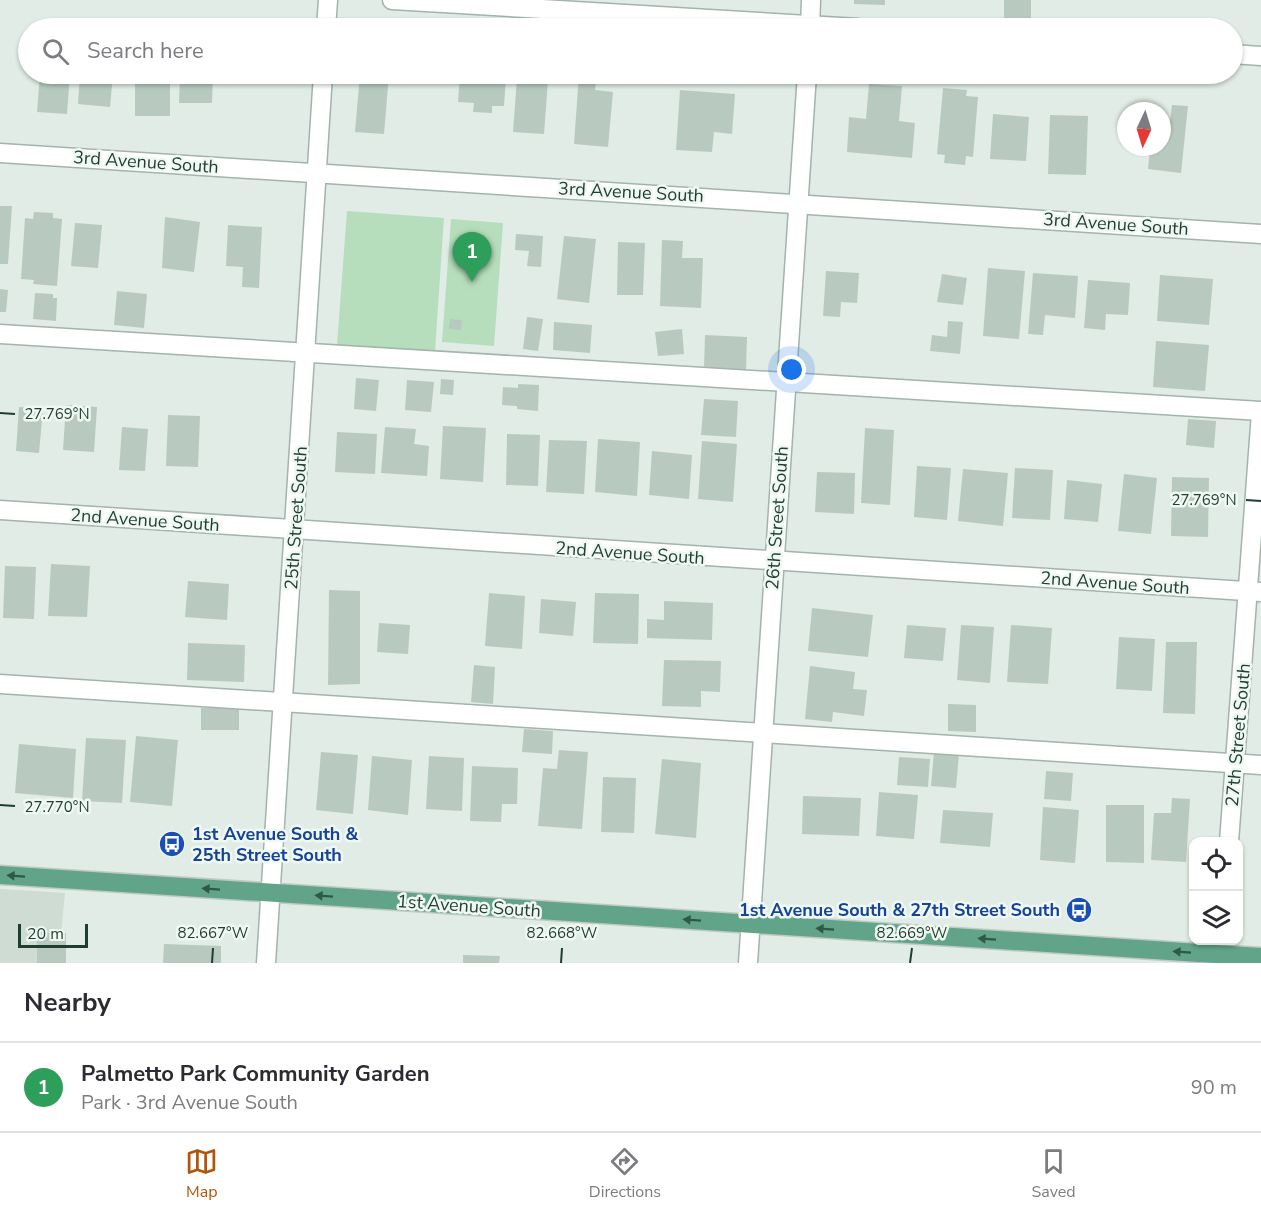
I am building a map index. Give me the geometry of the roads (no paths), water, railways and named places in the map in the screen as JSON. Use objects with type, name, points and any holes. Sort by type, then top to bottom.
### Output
[{"type":"main road","name":"1st Avenue South","points":[[0,875],[1220,952],[1261,957]]},
{"type":"street","points":[[327,18],[328,0]]},
{"type":"street","points":[[392,0],[671,18]]},
{"type":"street","points":[[811,18],[812,0]]},
{"type":"street","points":[[1243,55],[1261,56]]},
{"type":"street","name":"25th Street South","points":[[266,963],[269,893],[296,531],[322,84]]},
{"type":"street","name":"26th Street South","points":[[748,963],[806,84]]},
{"type":"street","name":"3rd Avenue South","points":[[0,153],[1261,234]]},
{"type":"street","points":[[0,333],[1261,412]]},
{"type":"street","name":"27th Street South","points":[[1229,837],[1255,592],[1261,412]]},
{"type":"street","name":"2nd Avenue South","points":[[0,510],[1255,592]]},
{"type":"street","points":[[0,684],[1261,765]]},
{"type":"place","name":"Palmetto Park Community Garden","points":[[472,282]]},
{"type":"place","name":"1st Avenue South & 25th Street South","points":[[172,844]]},
{"type":"place","name":"1st Avenue South & 27th Street South","points":[[1079,910]]}]
